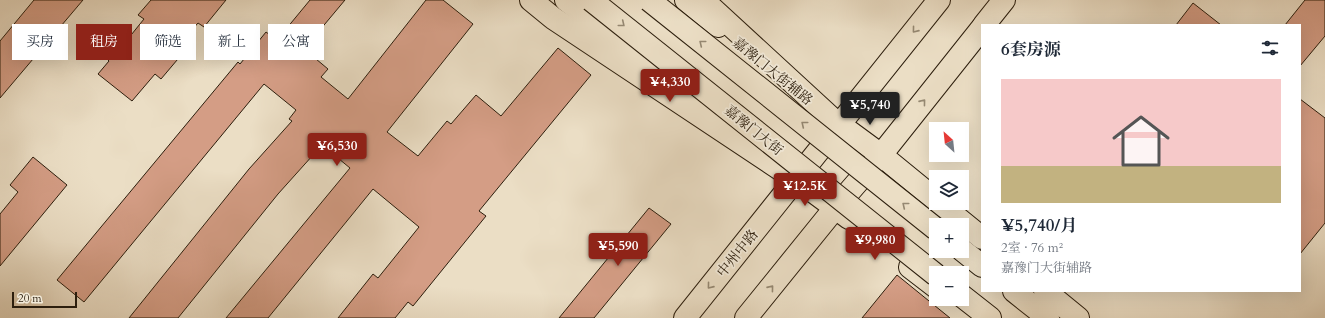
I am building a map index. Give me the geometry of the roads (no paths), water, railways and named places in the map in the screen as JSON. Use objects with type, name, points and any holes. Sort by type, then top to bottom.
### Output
[{"type":"main road","points":[[531,0],[553,18],[795,179]]},
{"type":"main road","points":[[566,0],[929,282]]},
{"type":"main road","name":"嘉豫门大街","points":[[591,0],[929,269]]},
{"type":"main road","points":[[648,0],[929,223]]},
{"type":"main road","name":"嘉豫门大街辅路","points":[[686,0],[838,125],[881,155],[929,194]]},
{"type":"main road","points":[[703,0],[838,125]]},
{"type":"main road","name":"中州中路","points":[[684,318],[939,0]]},
{"type":"main road","points":[[985,24],[1004,0]]},
{"type":"main road","points":[[746,318],[835,208],[881,155],[981,29]]},
{"type":"main road","points":[[948,210],[981,237]]},
{"type":"main road","points":[[969,256],[981,265]]},
{"type":"main road","points":[[1015,292],[1048,318]]},
{"type":"main road","points":[[1047,292],[1078,318]]},
{"type":"main road","points":[[969,302],[990,318]]},
{"type":"main road","points":[[960,306],[975,318]]}]
